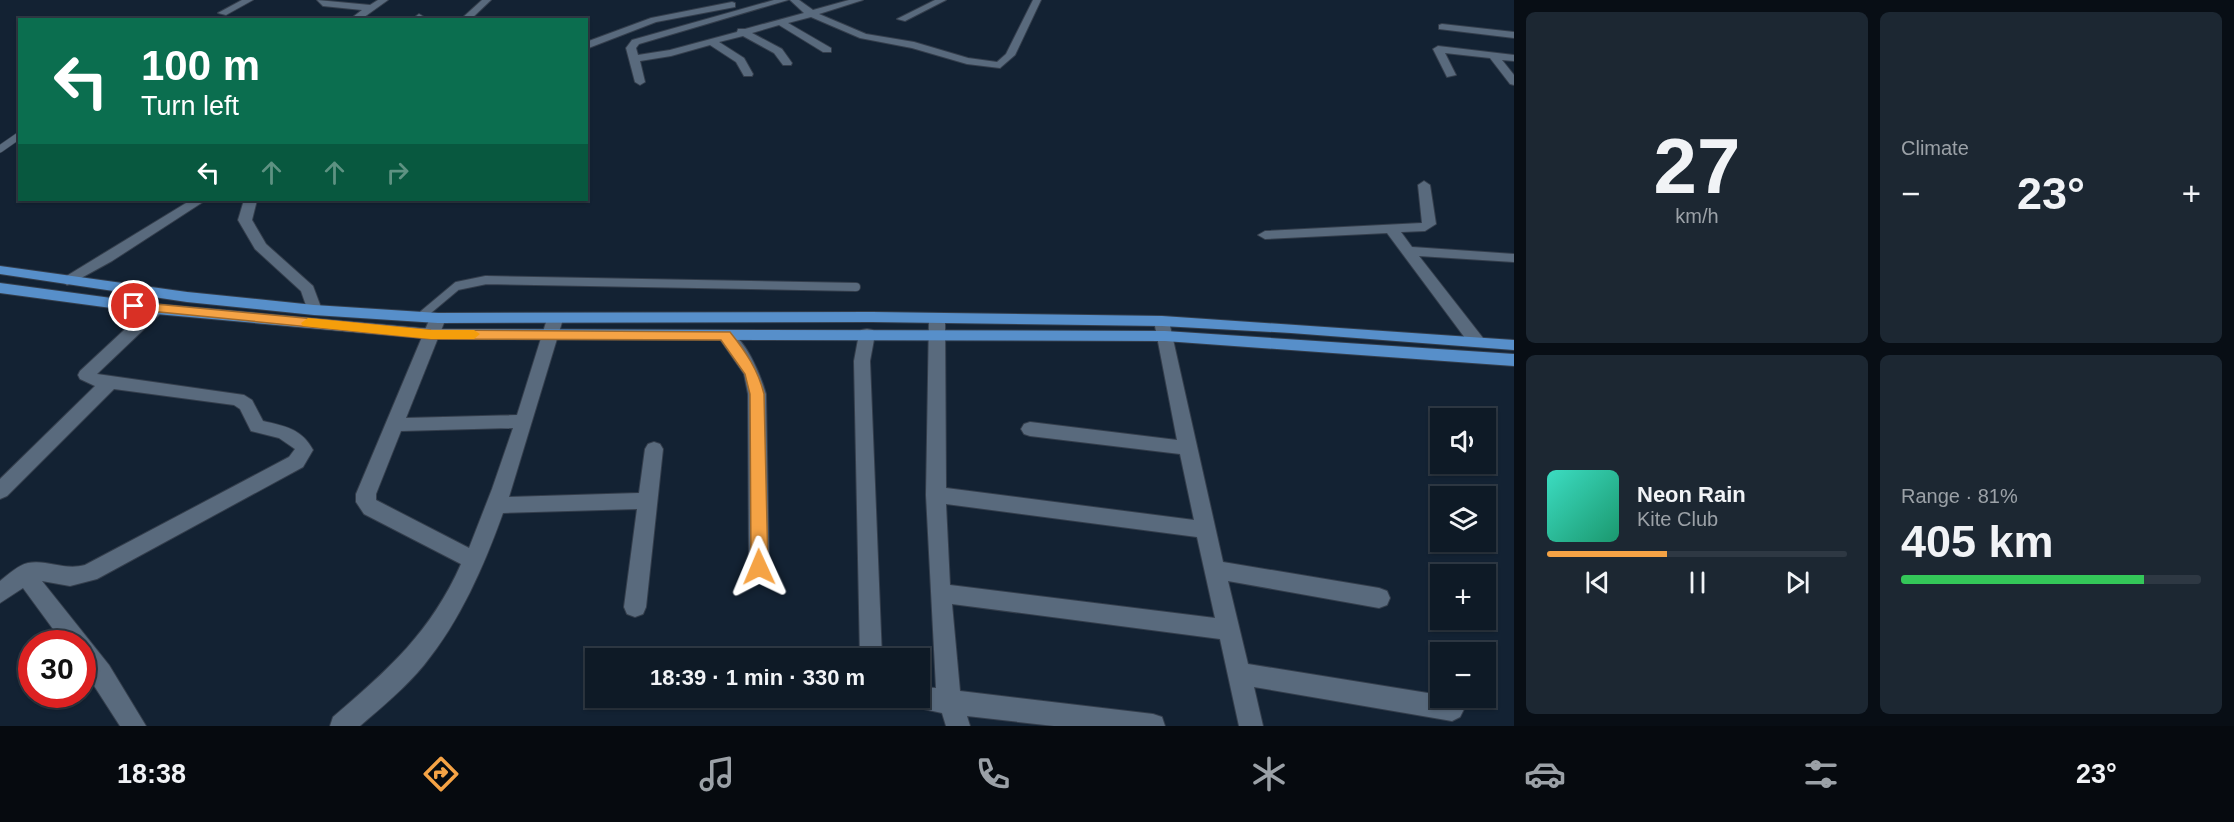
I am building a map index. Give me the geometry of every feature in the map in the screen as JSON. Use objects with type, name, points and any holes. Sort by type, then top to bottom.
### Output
[{"type":"main road","points":[[0,270],[187,297],[430,323]]},
{"type":"main road","points":[[0,288],[156,309],[725,335],[867,334],[937,326]]},
{"type":"main road","points":[[552,327],[937,326],[1164,329],[1514,345]]},
{"type":"main road","points":[[1164,329],[1514,360]]},
{"type":"street","points":[[223,13],[249,0]]},
{"type":"street","points":[[321,0],[323,3],[371,8]]},
{"type":"street","points":[[356,18],[384,0]]},
{"type":"street","points":[[466,18],[487,0]]},
{"type":"street","points":[[588,45],[654,20],[701,9],[732,5],[745,0]]},
{"type":"street","points":[[640,82],[631,48],[639,40],[784,0]]},
{"type":"street","points":[[794,0],[813,13],[865,37],[912,44],[978,64],[1000,65],[1010,55],[1037,0]]},
{"type":"street","points":[[635,59],[671,53],[859,0]]},
{"type":"street","points":[[902,19],[942,0]]},
{"type":"street","points":[[701,9],[778,51],[788,63]]},
{"type":"street","points":[[780,22],[827,50]]},
{"type":"street","points":[[1442,27],[1514,35]]},
{"type":"street","points":[[711,42],[740,60],[748,74]]},
{"type":"street","points":[[1451,75],[1438,49],[1514,58]]},
{"type":"street","points":[[1493,55],[1514,82]]},
{"type":"street","points":[[1265,235],[1425,228],[1429,224],[1424,185]]},
{"type":"street","points":[[67,280],[107,258],[197,201]]},
{"type":"street","points":[[250,201],[245,220],[260,246],[308,289],[314,310]]},
{"type":"street","points":[[1391,230],[1477,342]]},
{"type":"street","points":[[1407,251],[1514,258]]},
{"type":"street","points":[[0,593],[24,574],[32,571],[60,578],[76,578],[90,573],[296,462],[304,450],[301,442],[293,436],[257,426],[253,422],[248,406],[238,399],[95,380],[86,375],[156,309]]},
{"type":"street","points":[[430,323],[394,425],[366,494],[366,502],[371,508],[473,560]]},
{"type":"street","points":[[937,326],[936,495],[940,593],[947,687],[958,726]]},
{"type":"street","points":[[342,726],[400,674],[423,649],[453,607],[495,505],[552,327]]},
{"type":"street","points":[[1164,329],[1205,530],[1251,726]]},
{"type":"street","points":[[867,334],[862,361],[871,648]]},
{"type":"street","points":[[725,335],[752,374],[757,394],[759,567]]},
{"type":"street","points":[[0,490],[110,382]]},
{"type":"street","points":[[394,425],[523,422]]},
{"type":"street","points":[[1030,429],[1188,448]]},
{"type":"street","points":[[635,607],[654,449]]},
{"type":"street","points":[[936,495],[1205,530]]},
{"type":"street","points":[[495,505],[648,501]]},
{"type":"street","points":[[1214,569],[1379,598]]},
{"type":"street","points":[[24,574],[67,630]]},
{"type":"street","points":[[940,593],[1228,630]]},
{"type":"street","points":[[96,668],[134,726]]},
{"type":"street","points":[[1238,673],[1452,709]]},
{"type":"street","points":[[930,699],[1153,726]]},
{"type":"lane","points":[[0,149],[18,136]]},
{"type":"lane","points":[[430,323],[457,286],[486,280],[856,287]]},
{"type":"slow traffic","points":[[308,323],[431,334],[474,334]]},
{"type":"route","points":[[134,306],[431,334],[725,335],[752,374],[757,394],[759,567]]}]
